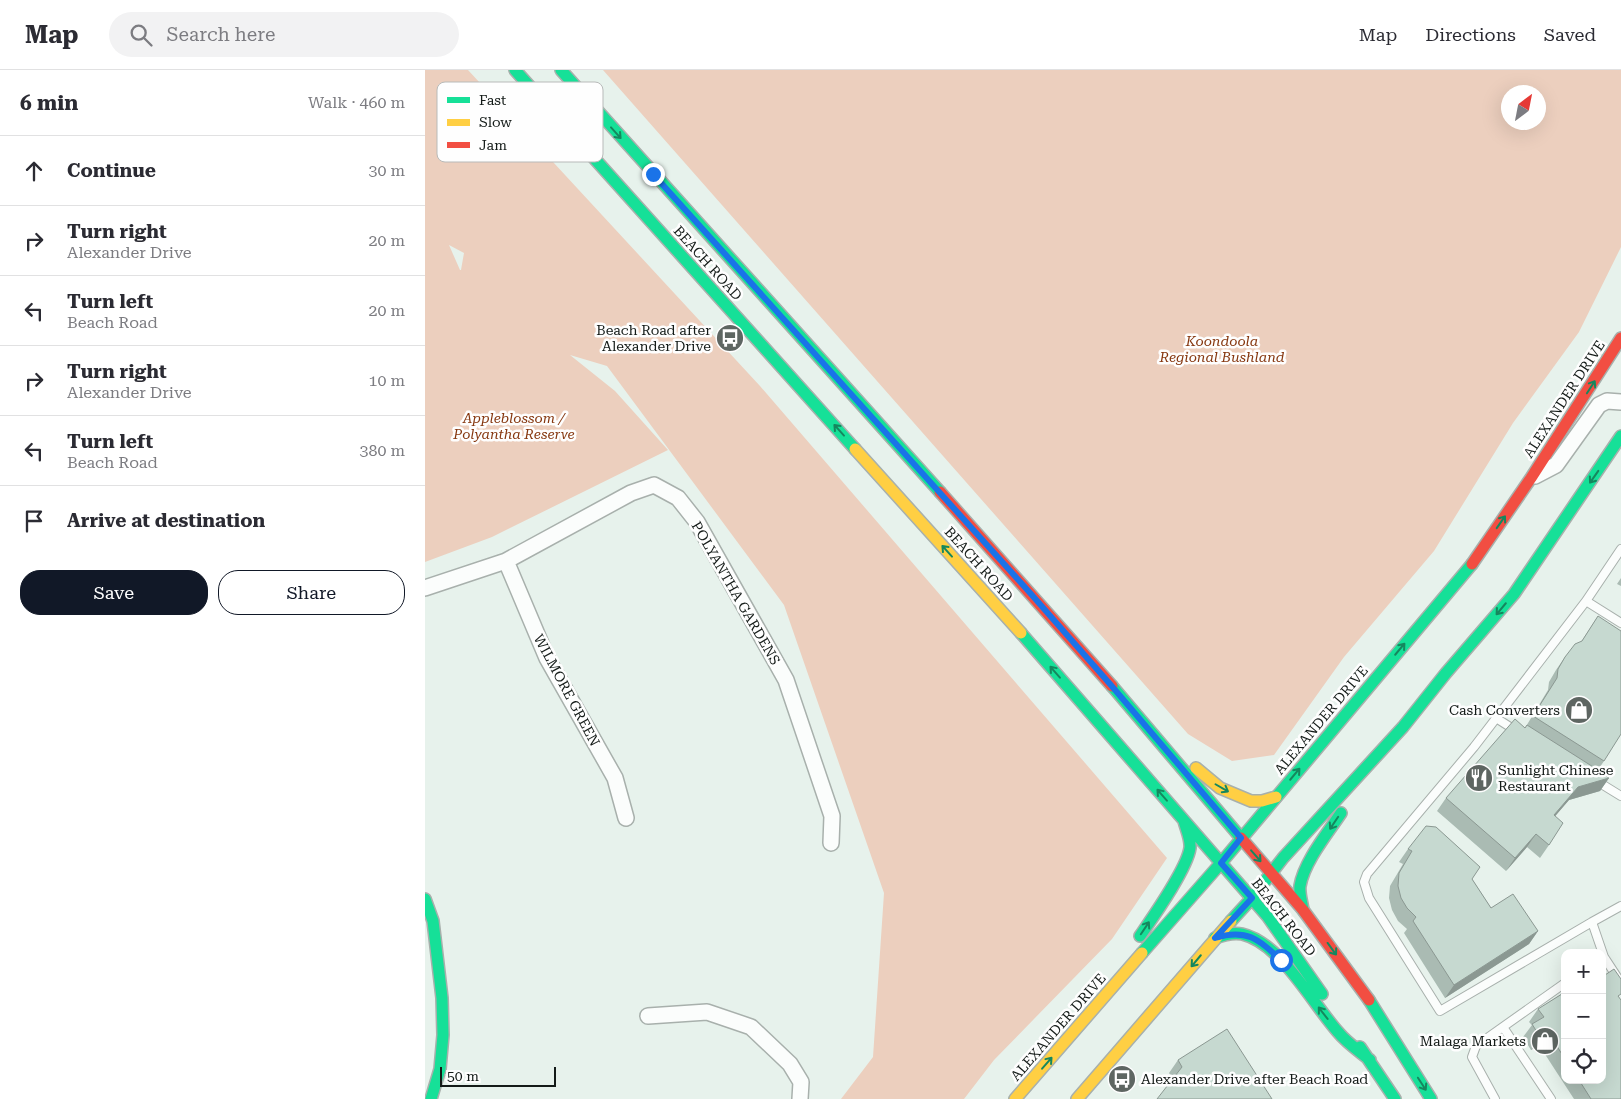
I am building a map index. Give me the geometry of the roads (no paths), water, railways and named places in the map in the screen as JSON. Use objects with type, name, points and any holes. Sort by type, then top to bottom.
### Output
[{"type":"main road","name":"BEACH ROAD","points":[[515,70],[526,82]]},
{"type":"main road","name":"BEACH ROAD","points":[[561,70],[572,82]]},
{"type":"main road","name":"BEACH ROAD","points":[[603,117],[1110,684],[1303,910],[1365,994],[1431,1099]]},
{"type":"main road","name":"BEACH ROAD","points":[[598,162],[1028,641],[1252,898],[1268,917],[1370,1060],[1395,1099]]},
{"type":"main road","name":"ALEXANDER DRIVE","points":[[1015,1099],[1221,863],[1469,568],[1531,478],[1621,338]]},
{"type":"main road","points":[[1077,1099],[1215,938],[1252,898],[1283,858],[1403,727],[1446,673],[1514,594],[1616,450],[1621,436]]},
{"type":"main road","points":[[1110,684],[1140,704],[1191,764],[1220,788],[1251,801],[1262,801],[1276,797]]},
{"type":"main road","points":[[1303,910],[1300,888],[1303,876],[1319,846],[1348,802],[1381,768],[1403,727]]},
{"type":"main road","points":[[1078,1026],[1157,911],[1185,864],[1190,847],[1183,821]]},
{"type":"main road","points":[[425,899],[433,921],[442,998],[443,1035],[440,1069],[431,1099]]},
{"type":"main road","points":[[1215,938],[1229,934],[1244,934],[1263,944],[1285,966],[1338,1032],[1370,1060]]},
{"type":"street","points":[[1531,478],[1556,465],[1599,405],[1607,401],[1621,402]]},
{"type":"street","name":"POLYANTHA GARDENS","points":[[425,588],[506,561],[631,492],[654,485],[678,498],[697,522],[786,680],[832,816],[831,843]]},
{"type":"street","name":"WILMORE GREEN","points":[[506,561],[547,658],[615,778],[626,818]]},
{"type":"street","points":[[649,1016],[707,1012],[751,1027],[790,1064],[801,1082],[800,1099]]},
{"type":"lane","points":[[1621,549],[1586,601],[1496,718],[1367,874],[1364,882],[1369,898],[1440,1011],[1621,906]]},
{"type":"lane","points":[[1586,601],[1621,623]]},
{"type":"lane","points":[[1496,718],[1529,739]]},
{"type":"lane","points":[[1588,776],[1621,796]]},
{"type":"lane","points":[[1592,922],[1600,949]]},
{"type":"lane","points":[[1606,962],[1621,983]]},
{"type":"lane","points":[[1495,1099],[1472,1057],[1476,1046],[1561,987]]},
{"type":"lane","points":[[1503,1027],[1551,1099]]},
{"type":"place","name":"Beach Road after Alexander Drive","points":[[730,338]]},
{"type":"place","name":"Cash Converters","points":[[1579,710]]},
{"type":"place","name":"Sunlight Chinese Restaurant","points":[[1479,778]]},
{"type":"place","name":"Malaga Markets","points":[[1545,1041]]},
{"type":"place","name":"Alexander Drive after Beach Road","points":[[1122,1079]]},
{"type":"park label","name":"Koondoola Regional Bushland","points":[[1222,350]]},
{"type":"park label","name":"Appleblossom / Polyantha Reserve","points":[[514,426]]}]
